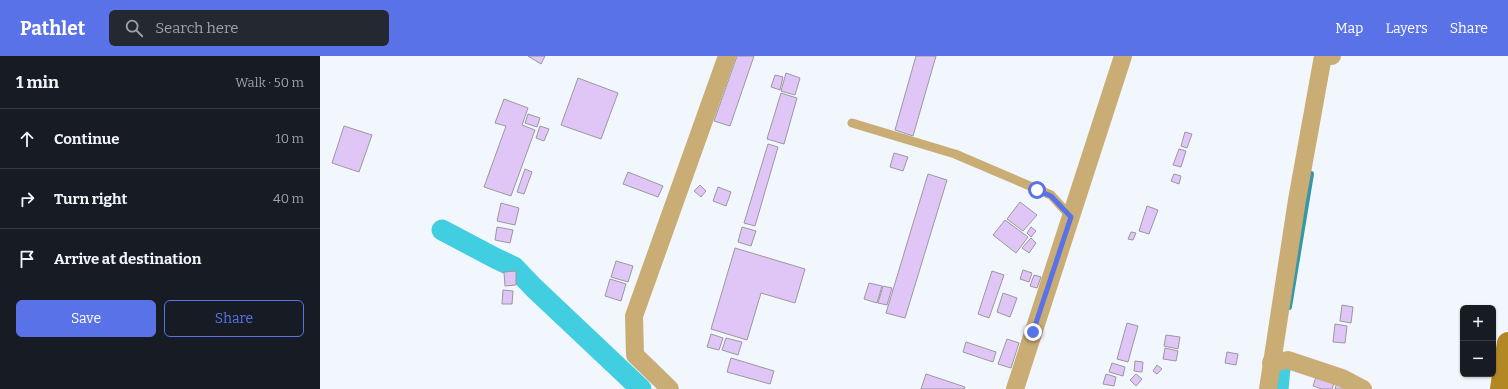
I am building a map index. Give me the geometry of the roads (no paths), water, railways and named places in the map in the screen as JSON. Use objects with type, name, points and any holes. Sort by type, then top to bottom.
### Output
[{"type":"street","points":[[670,389],[636,355],[634,316],[727,56]]},
{"type":"street","points":[[1015,389],[1122,56]]},
{"type":"street","points":[[1268,389],[1297,200],[1323,56],[1332,56]]},
{"type":"street","points":[[1501,389],[1508,343]]},
{"type":"street","points":[[1271,363],[1288,360],[1342,378],[1364,389]]},
{"type":"lane","points":[[852,123],[955,154],[1051,196],[1071,217]]},
{"type":"waterway","points":[[1289,307],[1311,174]]},
{"type":"waterway","points":[[442,230],[514,267],[533,287],[641,389]]},
{"type":"waterway","points":[[1278,389],[1280,368]]}]
